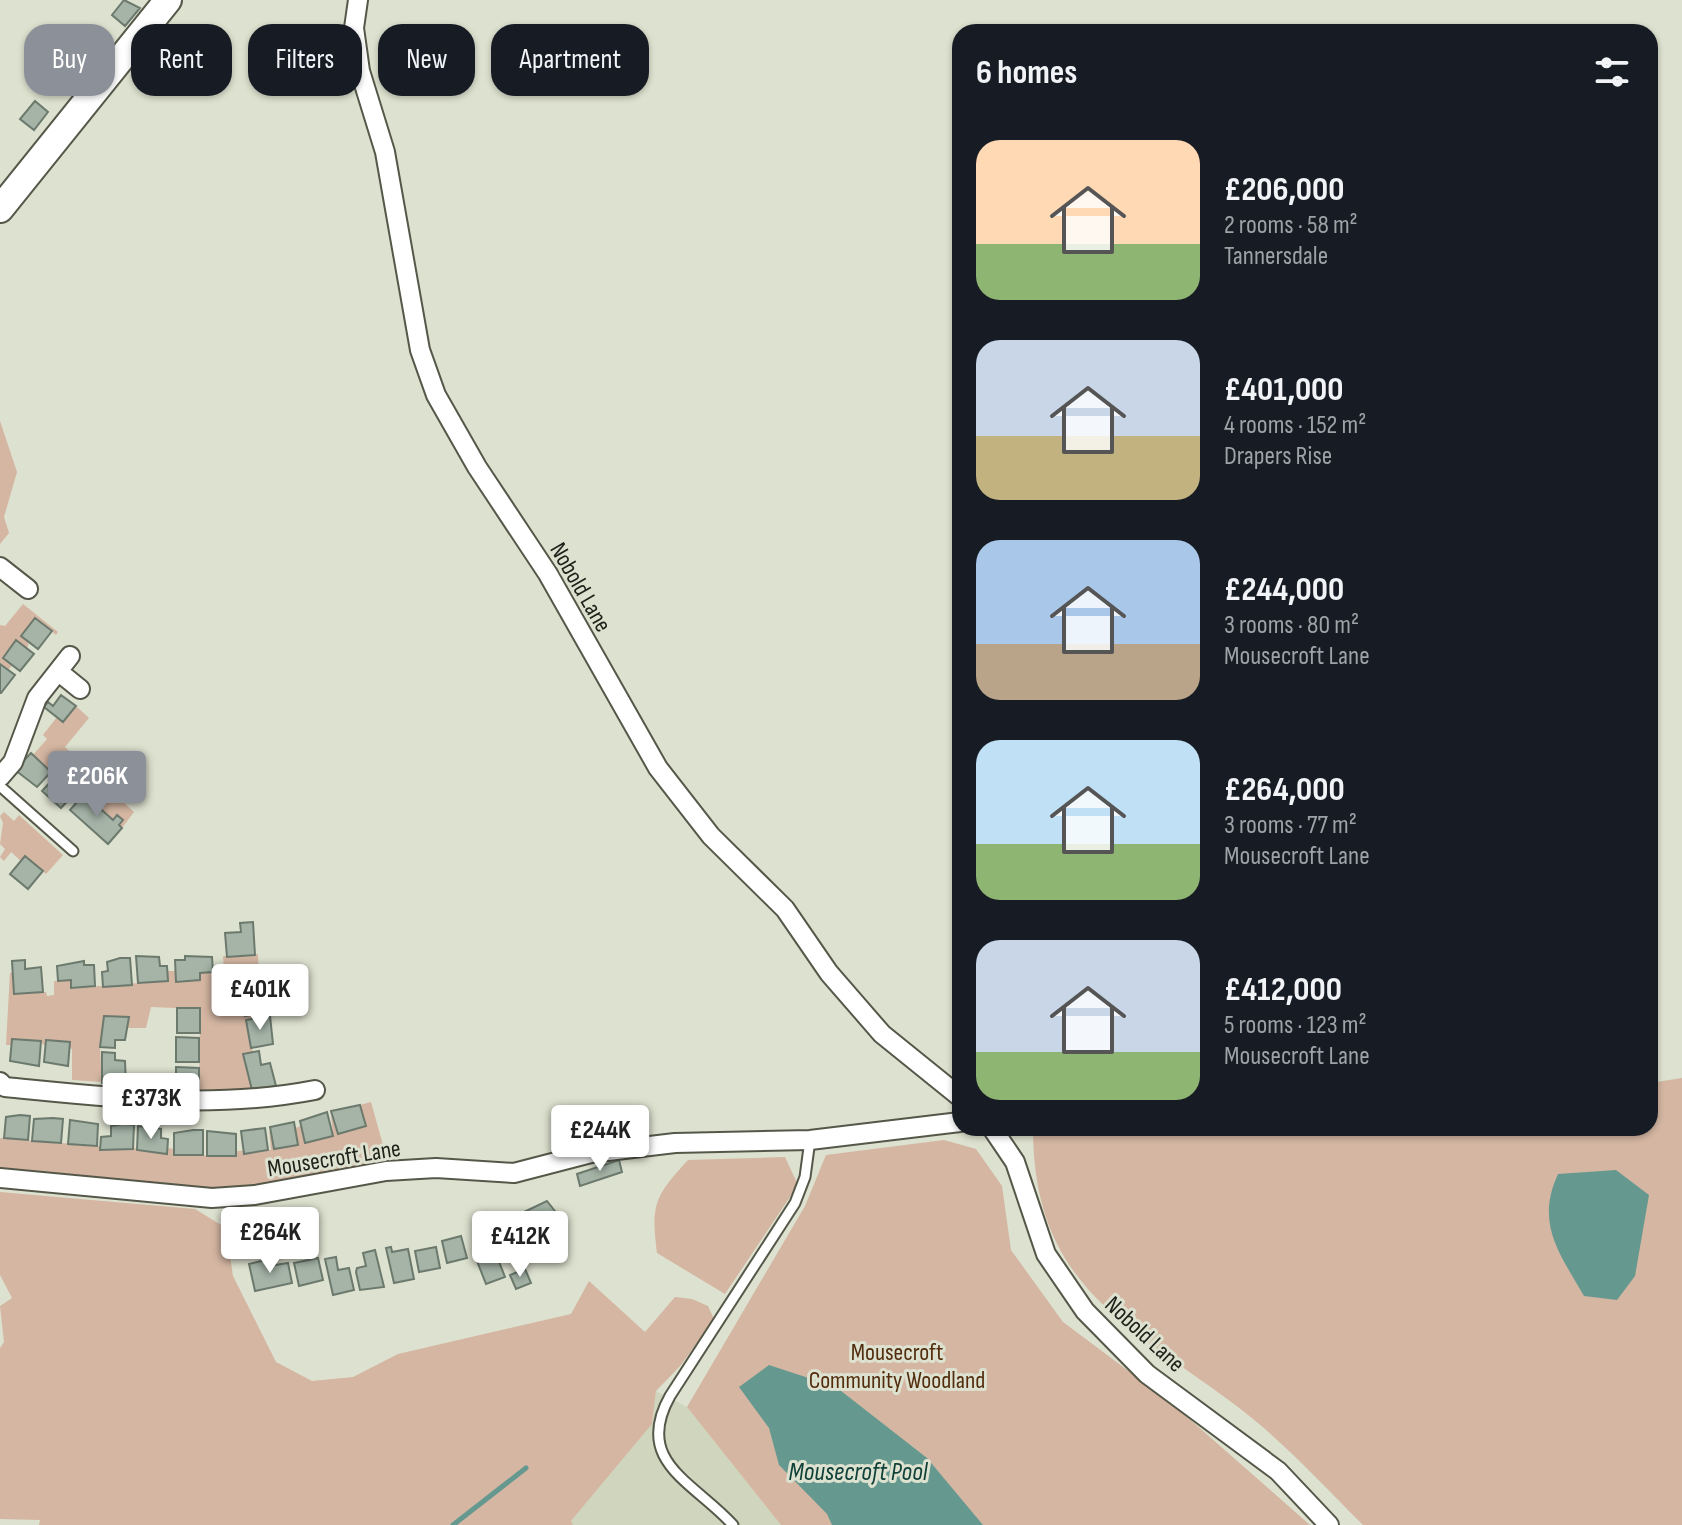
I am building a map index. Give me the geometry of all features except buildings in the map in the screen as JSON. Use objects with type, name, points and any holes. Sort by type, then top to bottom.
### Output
[{"type":"street","points":[[0,209],[168,0]]},
{"type":"street","name":"Nobold Lane","points":[[358,0],[354,28],[360,71],[385,152],[417,336],[436,395],[477,467],[548,574],[658,768],[711,836],[785,909],[829,973],[882,1034],[952,1087]]},
{"type":"street","points":[[0,567],[28,589]]},
{"type":"street","points":[[0,777],[13,762],[37,698],[70,656]]},
{"type":"street","points":[[59,672],[80,689]]},
{"type":"street","points":[[0,1082],[5,1087],[148,1091],[221,1100],[292,1086],[315,1090]]},
{"type":"street","name":"Mousecroft Lane","points":[[0,1178],[212,1198],[292,1190],[386,1171],[436,1168],[514,1173],[591,1153],[675,1143],[810,1140],[952,1123]]},
{"type":"street","name":"Nobold Lane","points":[[997,1136],[1015,1162],[1046,1254],[1085,1311],[1147,1374],[1278,1471],[1329,1525]]},
{"type":"lane","points":[[0,786],[73,851]]},
{"type":"lane","points":[[733,1525],[663,1455],[657,1442],[658,1423],[670,1396],[795,1203],[805,1177],[810,1140]]},
{"type":"shaded area","points":[[656,1391],[687,1407],[781,1525],[573,1525],[571,1521],[652,1424]]},
{"type":"green space","points":[[0,421],[17,472],[4,517],[9,533],[0,544]]},
{"type":"green space","points":[[23,604],[58,632],[56,635],[36,618],[27,649],[16,641],[3,658],[12,666],[8,670],[0,664],[0,625],[5,626]]},
{"type":"green space","points":[[76,706],[89,718],[65,747],[134,812],[122,828],[119,825],[123,820],[118,815],[113,820],[85,794],[78,801],[33,755],[47,739],[43,735],[57,717],[63,722]]},
{"type":"green space","points":[[4,812],[14,821],[19,815],[63,855],[46,874],[25,856],[21,861],[11,852],[4,861],[0,857],[5,849],[0,844],[3,823],[0,816]]},
{"type":"green space","points":[[258,954],[259,984],[240,988],[245,1015],[262,1013],[262,1017],[246,1020],[253,1052],[243,1054],[253,1090],[199,1092],[200,1009],[151,1007],[146,1028],[128,1028],[128,1017],[104,1016],[100,1046],[102,1082],[72,1080],[72,1049],[46,1040],[45,1046],[40,1041],[13,1039],[12,1045],[6,1045],[10,973],[13,972],[14,994],[46,992],[47,996],[54,995],[54,981],[71,980],[72,988],[167,981],[167,971],[175,971],[176,982],[200,980],[200,973],[224,970],[223,956]]},
{"type":"green space","points":[[1682,1078],[1682,1525],[1363,1525],[1268,1432],[1122,1322],[1092,1294],[1068,1262],[1049,1225],[1037,1181],[1034,1136],[1658,1136],[1658,1082]]},
{"type":"green space","points":[[371,1102],[388,1163],[277,1184],[207,1190],[134,1180],[0,1171],[0,1138],[99,1146],[100,1150],[136,1148],[167,1154],[167,1148],[174,1149],[175,1155],[235,1156],[236,1151],[271,1150],[269,1130],[275,1149],[298,1145],[295,1128],[301,1126],[305,1143],[333,1136],[331,1115],[338,1134],[365,1126],[360,1105]]},
{"type":"green space","name":"Mousecroft Community Woodland","points":[[944,1140],[976,1149],[1002,1186],[1011,1250],[1063,1322],[1170,1402],[1310,1525],[781,1525],[687,1407],[805,1206],[826,1155]]},
{"type":"green space","points":[[785,1157],[798,1185],[725,1294],[657,1253],[655,1212],[658,1202],[668,1183],[688,1160]]},
{"type":"green space","points":[[0,1192],[195,1209],[226,1228],[233,1276],[276,1362],[312,1381],[353,1377],[398,1354],[571,1314],[589,1281],[645,1332],[675,1297],[692,1299],[708,1306],[714,1319],[681,1365],[656,1391],[652,1424],[571,1521],[573,1525],[39,1525],[40,1520],[0,1519],[0,1348],[4,1342],[0,1306],[12,1298],[0,1275]]},
{"type":"water","points":[[1616,1170],[1649,1195],[1635,1276],[1617,1300],[1584,1296],[1553,1238],[1549,1208],[1558,1174]]},
{"type":"water","name":"Mousecroft Pool","points":[[769,1365],[836,1387],[927,1458],[983,1525],[832,1525],[827,1514],[779,1465],[769,1428],[739,1387]]},
{"type":"waterway","points":[[453,1525],[526,1468]]}]
